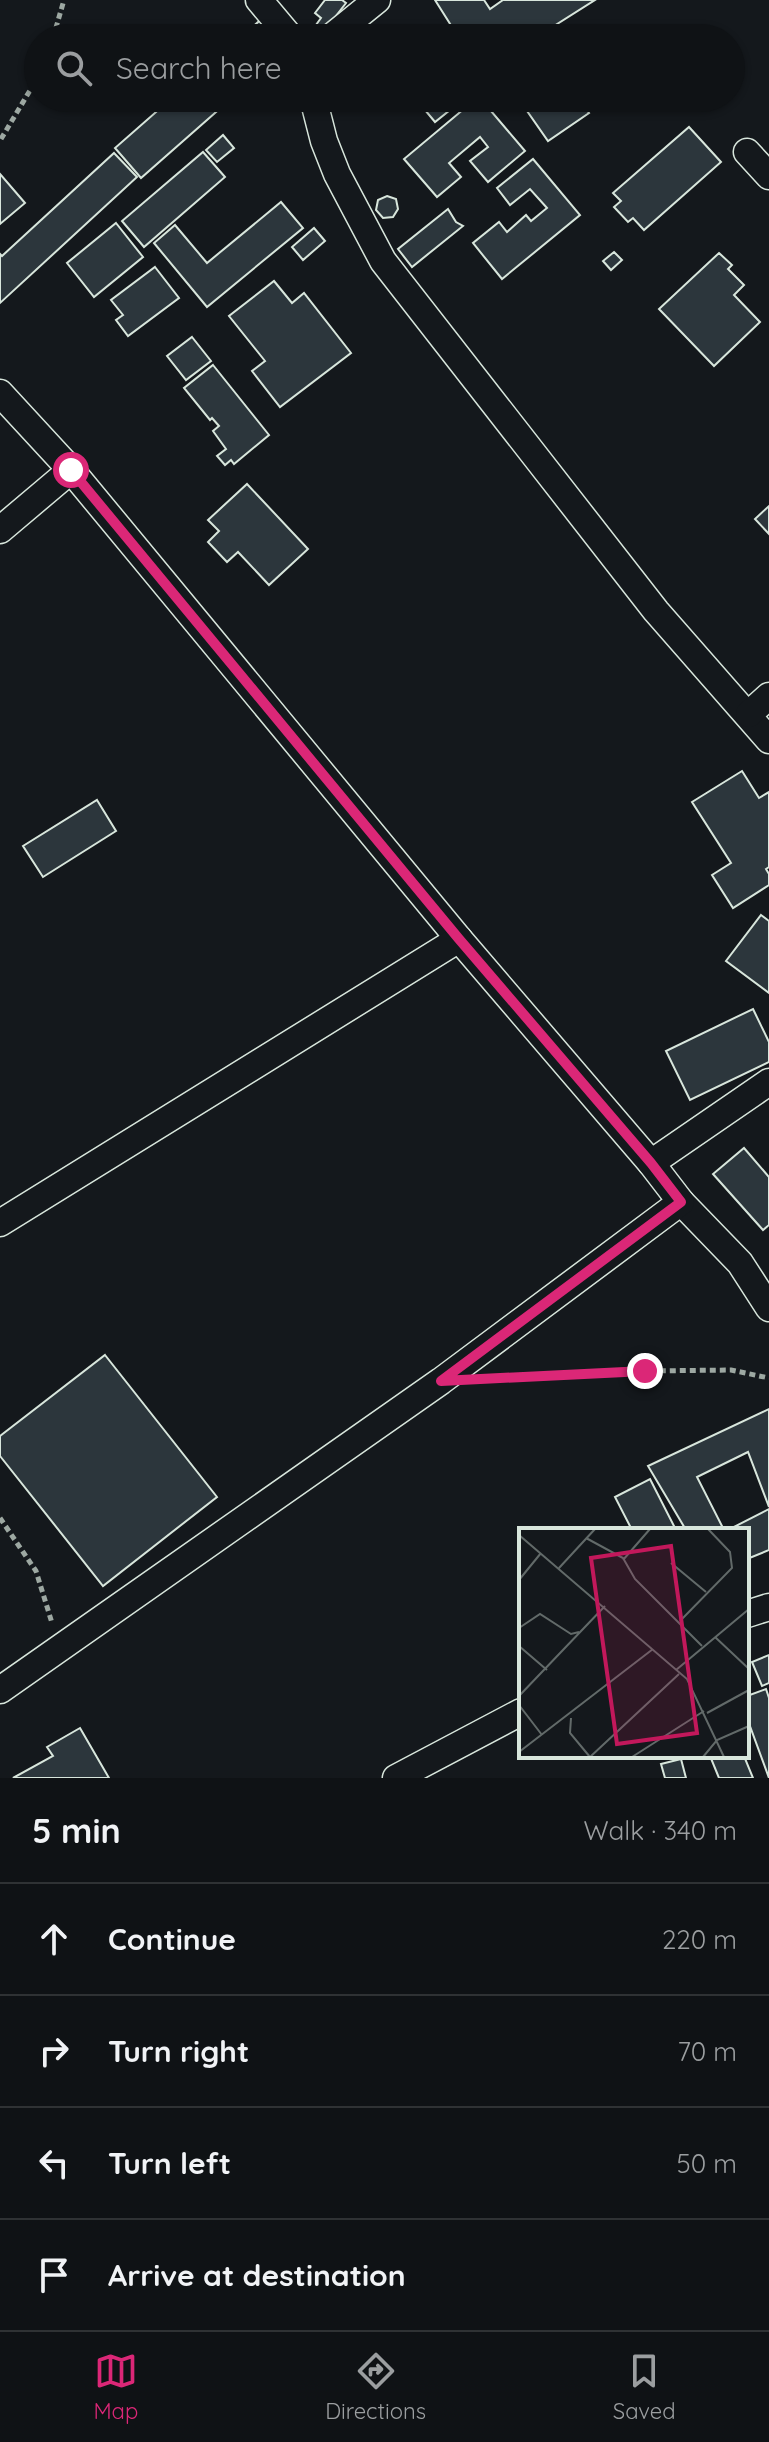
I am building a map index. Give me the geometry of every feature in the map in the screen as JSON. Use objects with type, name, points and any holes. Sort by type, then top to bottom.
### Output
[{"type":"street","points":[[259,0],[279,24]]},
{"type":"street","points":[[347,24],[377,0]]},
{"type":"street","points":[[317,112],[337,174],[383,261],[656,611],[769,740]]},
{"type":"street","points":[[747,152],[769,176]]},
{"type":"street","points":[[0,393],[71,470],[681,1202],[740,1263],[769,1308]]},
{"type":"street","points":[[0,530],[71,470]]},
{"type":"street","points":[[749,714],[769,696]]},
{"type":"street","points":[[0,1223],[459,939]]},
{"type":"street","points":[[651,1163],[769,1082]]},
{"type":"street","points":[[0,1690],[441,1381],[681,1202]]},
{"type":"street","points":[[749,1613],[769,1607]]},
{"type":"street","points":[[396,1778],[519,1713]]},
{"type":"path","points":[[57,24],[64,0]]},
{"type":"path","points":[[1,139],[24,100]]},
{"type":"path","points":[[488,1379],[731,1370],[769,1378]]},
{"type":"path","points":[[0,1518],[36,1571],[62,1648]]},
{"type":"building","points":[[325,0],[342,0],[346,3],[330,24],[317,24],[321,18],[315,13]]},
{"type":"building","points":[[435,0],[484,0],[490,9],[503,0],[595,0],[557,24],[450,24]]},
{"type":"building","points":[[265,16],[272,24],[256,24]]},
{"type":"building","points":[[156,112],[216,112],[141,178],[115,148]]},
{"type":"building","points":[[427,112],[448,112],[435,122]]},
{"type":"building","points":[[460,112],[492,112],[525,151],[488,182],[470,161],[488,147],[480,137],[449,163],[461,177],[437,197],[404,159]]},
{"type":"building","points":[[528,112],[589,113],[548,141]]},
{"type":"building","points":[[689,127],[721,162],[644,230],[633,218],[628,222],[614,207],[621,201],[613,193]]},
{"type":"building","points":[[223,135],[234,148],[217,162],[206,150]]},
{"type":"building","points":[[203,152],[225,177],[144,247],[122,221]]},
{"type":"building","points":[[114,153],[137,177],[0,303],[0,254],[2,256]]},
{"type":"building","points":[[533,159],[580,215],[502,279],[473,243],[499,222],[507,232],[526,215],[531,221],[547,208],[530,189],[510,205],[497,188]]},
{"type":"building","points":[[0,174],[25,203],[0,224]]},
{"type":"building","points":[[387,196],[396,199],[398,209],[393,217],[383,218],[376,210],[378,200]]},
{"type":"building","points":[[281,202],[303,228],[207,307],[154,243],[175,225],[207,263]]},
{"type":"building","points":[[448,209],[456,222],[463,226],[412,267],[398,249]]},
{"type":"building","points":[[116,223],[143,257],[94,297],[67,263]]},
{"type":"building","points":[[314,228],[325,241],[303,260],[292,247]]},
{"type":"building","points":[[614,252],[622,260],[611,270],[603,261]]},
{"type":"building","points":[[719,253],[732,265],[728,269],[744,285],[734,295],[760,322],[714,366],[659,309]]},
{"type":"building","points":[[155,267],[179,298],[128,336],[116,320],[123,315],[111,300]]},
{"type":"building","points":[[274,281],[292,303],[304,293],[351,353],[280,407],[252,371],[265,361],[229,316]]},
{"type":"building","points":[[192,337],[211,361],[186,380],[167,356]]},
{"type":"building","points":[[213,365],[269,435],[234,464],[231,460],[225,465],[217,456],[226,449],[213,431],[219,426],[212,418],[210,420],[184,388]]},
{"type":"building","points":[[247,484],[308,549],[269,585],[238,552],[227,562],[208,542],[219,531],[208,520]]},
{"type":"building","points":[[769,506],[769,534],[755,519]]},
{"type":"building","points":[[742,771],[759,798],[769,792],[769,867],[766,869],[769,885],[733,908],[712,875],[731,863],[692,802]]},
{"type":"building","points":[[97,800],[116,831],[43,877],[23,846]]},
{"type":"building","points":[[761,915],[769,921],[769,993],[726,961]]},
{"type":"building","points":[[753,1009],[769,1042],[769,1062],[690,1100],[666,1051]]},
{"type":"building","points":[[744,1148],[769,1177],[769,1225],[763,1230],[713,1174]]},
{"type":"building","points":[[105,1355],[217,1497],[103,1586],[0,1456],[0,1436]]},
{"type":"building","points":[[769,1409],[769,1507],[748,1452],[697,1477],[723,1528],[685,1528],[648,1466]]},
{"type":"building","points":[[650,1479],[675,1528],[631,1528],[615,1497]]},
{"type":"building","points":[[769,1509],[769,1550],[749,1558],[749,1528],[732,1528]]},
{"type":"building","points":[[769,1655],[769,1683],[762,1686],[752,1662]]},
{"type":"building","points":[[766,1689],[769,1698],[769,1778],[749,1723],[749,1695]]},
{"type":"building","points":[[80,1728],[109,1778],[13,1778],[53,1756],[47,1747]]},
{"type":"building","points":[[711,1758],[745,1758],[753,1778],[719,1778]]},
{"type":"building","points":[[681,1759],[686,1778],[665,1778],[661,1764]]},
{"type":"route","points":[[71,470],[681,1202],[441,1381],[645,1371]]}]
